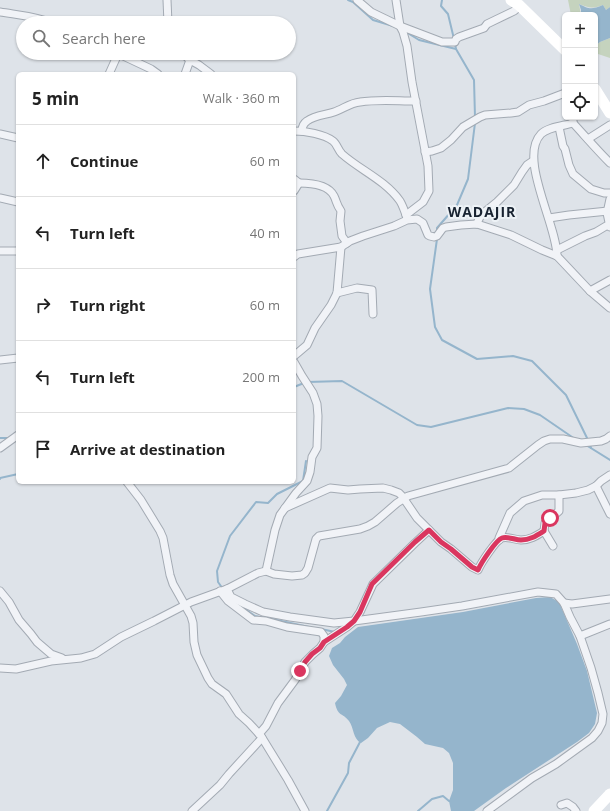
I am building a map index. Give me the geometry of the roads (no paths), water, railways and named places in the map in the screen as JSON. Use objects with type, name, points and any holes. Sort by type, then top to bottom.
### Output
[{"type":"street","points":[[167,0],[168,16]]},
{"type":"street","points":[[357,0],[371,12],[400,26],[442,42],[455,42],[459,37],[484,28],[487,24],[514,11],[518,3],[563,48]]},
{"type":"street","points":[[296,255],[344,245],[363,236],[394,226],[406,218],[423,202],[429,191],[428,166],[412,82],[407,46],[400,26],[396,0]]},
{"type":"street","points":[[0,12],[27,16]]},
{"type":"street","points":[[110,72],[114,60]]},
{"type":"street","points":[[132,60],[155,72]]},
{"type":"street","points":[[186,72],[190,60],[208,72]]},
{"type":"street","points":[[425,152],[441,148],[447,144],[463,127],[480,117],[485,115],[511,114],[518,112],[529,104],[544,101],[562,94]]},
{"type":"street","points":[[598,94],[610,113]]},
{"type":"street","points":[[302,131],[302,127],[312,118],[335,112],[353,103],[388,100],[416,101]]},
{"type":"street","points":[[610,163],[598,151],[573,120],[541,134],[534,148],[534,161],[540,192],[549,218],[557,253],[590,291],[610,308]]},
{"type":"street","points":[[588,139],[610,125]]},
{"type":"street","points":[[559,127],[563,146],[573,174],[591,189],[604,193],[610,193]]},
{"type":"street","points":[[296,131],[316,134],[333,141],[342,154],[379,180],[395,194],[400,202],[406,218]]},
{"type":"street","points":[[0,134],[16,138]]},
{"type":"street","points":[[477,224],[481,215],[510,190],[527,165],[534,161]]},
{"type":"street","points":[[296,181],[327,188],[335,197],[337,205],[341,210],[340,221],[344,245],[337,293],[306,345],[296,354]]},
{"type":"street","points":[[0,198],[16,202]]},
{"type":"street","points":[[406,218],[417,219],[420,221],[428,235],[434,237],[446,227],[454,225],[477,224],[511,235],[542,250],[557,253],[585,236],[606,226],[610,226],[608,220],[610,199]]},
{"type":"street","points":[[549,218],[608,211]]},
{"type":"street","points":[[0,251],[16,251]]},
{"type":"street","points":[[590,291],[610,280]]},
{"type":"street","points":[[337,293],[357,288],[372,290],[373,314]]},
{"type":"street","points":[[0,360],[16,358]]},
{"type":"street","points":[[266,571],[275,530],[282,512],[307,481],[312,457],[317,448],[317,404],[313,393],[296,366]]},
{"type":"street","points":[[0,448],[16,436]]},
{"type":"street","points":[[0,668],[16,669],[44,662],[81,658],[95,654],[121,637],[191,602],[224,590],[258,573],[266,571],[274,574],[292,576],[302,575],[308,568],[316,539],[319,536],[360,529],[368,526],[404,498],[509,468],[538,445],[550,439],[563,439],[581,443],[601,441],[610,436]]},
{"type":"street","points":[[499,540],[498,538],[510,513],[524,501],[542,495],[559,495],[588,490],[596,486],[610,475]]},
{"type":"street","points":[[129,484],[141,500],[160,530],[170,575],[173,584],[191,616],[197,655],[208,678],[212,684],[226,694],[239,714],[261,736],[305,811]]},
{"type":"street","points":[[596,486],[610,514]]},
{"type":"street","points":[[285,508],[330,488],[348,490],[383,488],[391,490],[399,493],[404,498],[417,518],[441,542],[472,567],[478,570],[487,555],[503,537],[526,540],[544,531]]},
{"type":"street","points":[[553,546],[544,531],[545,523],[559,511],[559,495]]},
{"type":"street","points":[[192,811],[220,785],[261,736],[278,703],[292,685],[305,662],[320,648],[324,642],[354,621],[360,612],[372,584],[429,530]]},
{"type":"street","points":[[224,590],[232,597],[264,612],[334,623],[462,606],[538,592],[556,594],[564,603],[580,636],[598,693],[602,723],[592,738],[578,749],[532,778],[487,811]]},
{"type":"street","points":[[224,590],[228,600],[253,620],[266,621],[287,627],[321,632],[324,636],[324,642]]},
{"type":"street","points":[[0,591],[9,602],[18,620],[37,642],[51,654],[64,659]]},
{"type":"street","points":[[564,603],[572,604],[610,598]]},
{"type":"street","points":[[580,636],[610,624]]},
{"type":"street","points":[[594,811],[610,794]]},
{"type":"street","points":[[562,805],[567,803],[576,811]]},
{"type":"water","points":[[579,4],[590,8],[596,8],[603,5],[606,10],[610,7],[610,38],[598,44],[598,12],[581,12]]},
{"type":"water","points":[[550,597],[559,602],[587,671],[597,713],[595,724],[589,733],[577,742],[506,788],[474,811],[451,811],[449,801],[453,790],[453,763],[449,753],[443,748],[425,744],[400,724],[390,722],[377,728],[361,743],[356,739],[351,724],[347,718],[337,710],[335,703],[347,685],[333,665],[329,656],[332,648],[358,627],[463,612],[536,598]]},
{"type":"waterway","points":[[348,0],[353,2],[373,20],[393,26]]},
{"type":"waterway","points":[[442,0],[441,6],[448,14],[454,39]]},
{"type":"waterway","points":[[406,32],[419,40],[456,49]]},
{"type":"waterway","points":[[455,44],[456,49],[474,80],[475,117]]},
{"type":"waterway","points":[[437,231],[437,228],[457,205],[468,179],[475,123]]},
{"type":"waterway","points":[[437,239],[430,289],[435,327],[442,340],[477,359],[513,356],[532,361],[566,395],[588,440]]},
{"type":"waterway","points":[[308,382],[342,381],[417,425],[431,427],[508,408],[524,409],[540,415],[575,439]]},
{"type":"waterway","points":[[296,386],[304,383]]},
{"type":"waterway","points":[[0,438],[11,438]]},
{"type":"waterway","points":[[590,444],[591,448]]},
{"type":"waterway","points":[[586,445],[610,460]]},
{"type":"waterway","points":[[223,589],[218,582],[217,571],[230,536],[256,502],[268,503],[277,494],[303,481],[306,461]]},
{"type":"waterway","points":[[0,479],[16,474]]},
{"type":"waterway","points":[[245,609],[255,616],[264,618]]},
{"type":"waterway","points":[[272,619],[309,627]]},
{"type":"waterway","points":[[321,629],[335,632]]},
{"type":"waterway","points":[[327,811],[348,773],[349,763],[360,742]]},
{"type":"waterway","points":[[418,811],[432,799],[443,796],[449,801]]},
{"type":"district","name":"WADAJIR","points":[[482,211]]}]
